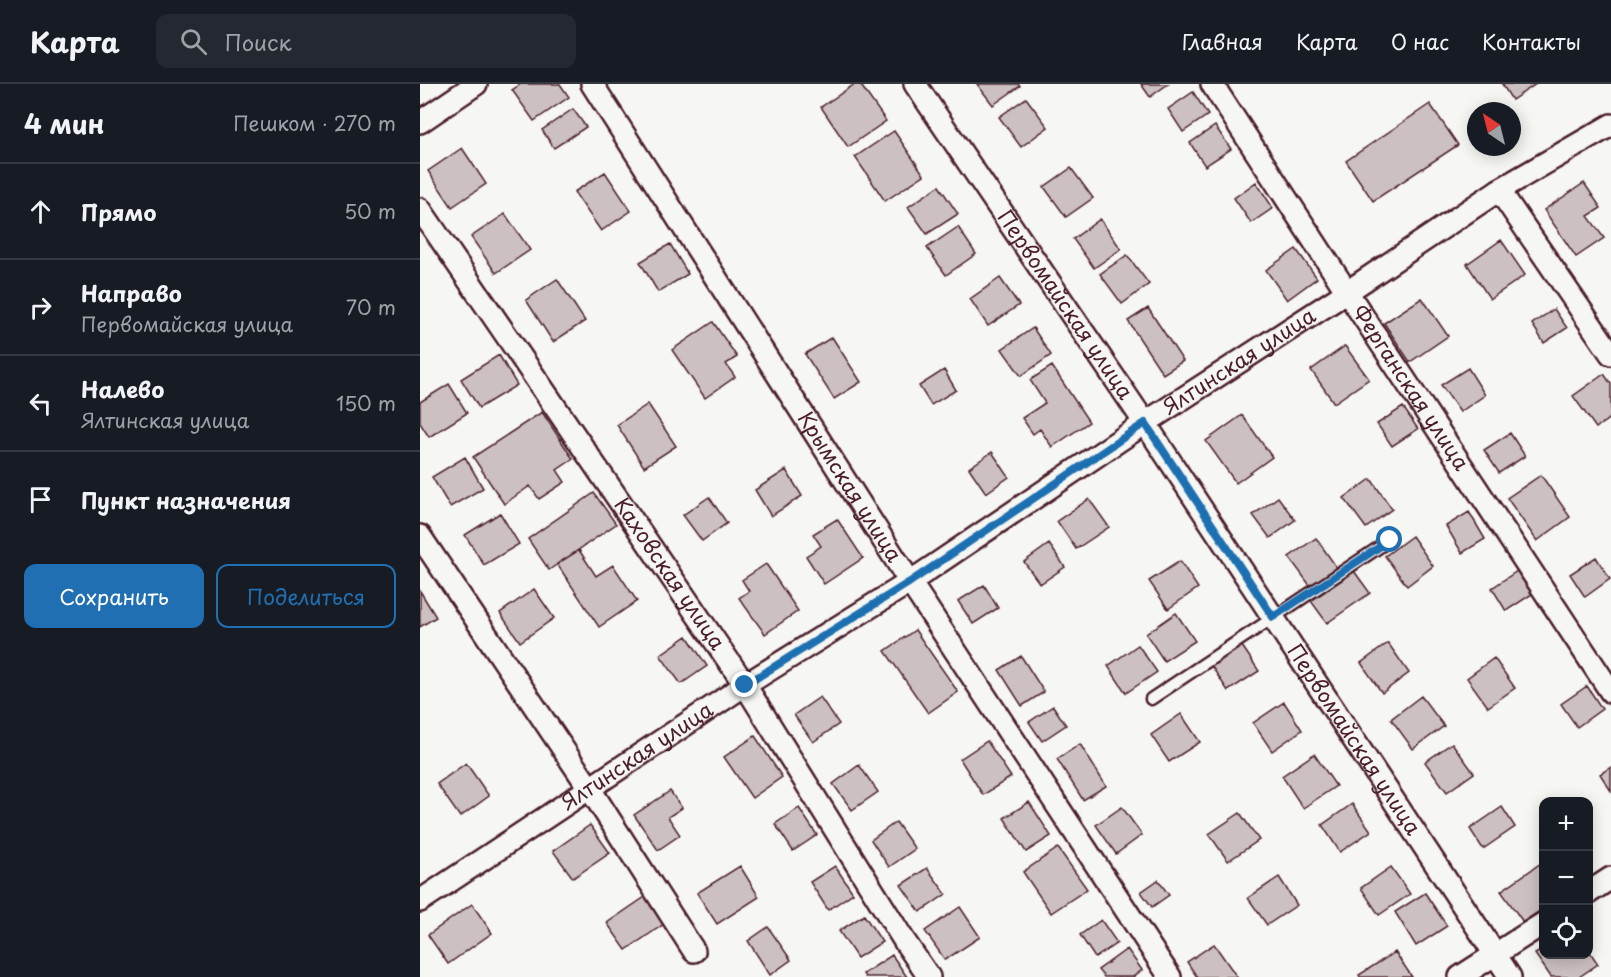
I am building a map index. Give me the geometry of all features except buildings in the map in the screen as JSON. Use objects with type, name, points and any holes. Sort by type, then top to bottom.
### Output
[{"type":"street","points":[[420,122],[476,84]]},
{"type":"street","name":"Крымская улица","points":[[592,84],[910,582],[1170,977]]},
{"type":"street","name":"Первомайская улица","points":[[915,84],[1145,423],[1510,977]]},
{"type":"street","name":"Ферганская улица","points":[[1212,84],[1611,692]]},
{"type":"street","name":"Ялтинская улица","points":[[420,901],[745,685],[910,582],[1145,423],[1499,190],[1611,125]]},
{"type":"street","points":[[1499,190],[1611,354]]},
{"type":"street","name":"Каховская улица","points":[[420,209],[745,685],[929,977]]},
{"type":"street","points":[[420,536],[590,789],[694,951]]},
{"type":"street","points":[[1593,890],[1611,878]]},
{"type":"street","points":[[1460,977],[1539,926]]},
{"type":"lane","points":[[1151,699],[1390,540]]},
{"type":"route","points":[[745,685],[910,582],[1145,423],[1273,617],[1390,540]]}]
